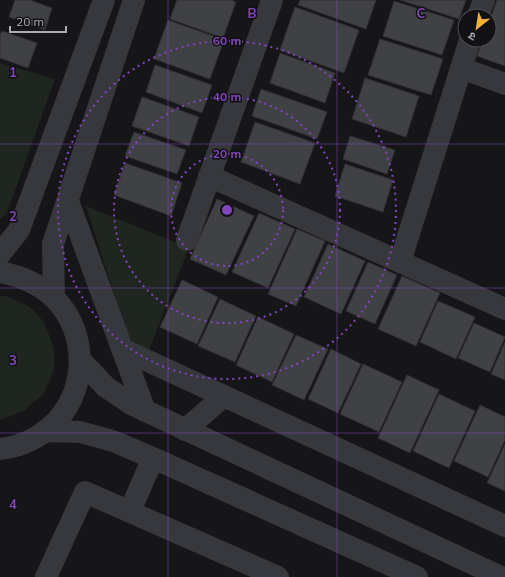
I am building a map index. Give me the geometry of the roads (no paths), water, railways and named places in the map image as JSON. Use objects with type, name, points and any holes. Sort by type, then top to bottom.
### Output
[{"type":"street","points":[[0,254],[19,230],[104,0]]},
{"type":"street","points":[[54,297],[54,244],[134,0]]},
{"type":"street","points":[[187,240],[272,0]]},
{"type":"street","points":[[400,262],[467,48]]},
{"type":"street","points":[[461,68],[505,84]]},
{"type":"street","points":[[210,176],[505,309]]},
{"type":"street","points":[[68,201],[145,411]]},
{"type":"street","points":[[0,272],[16,275],[36,284],[54,297],[66,312],[74,328],[79,346],[80,360],[80,374],[72,400],[65,412],[46,431],[27,443],[4,452]]},
{"type":"street","points":[[122,349],[505,526]]},
{"type":"street","points":[[80,360],[106,387],[131,404],[501,577]]},
{"type":"street","points":[[185,430],[224,396]]},
{"type":"street","points":[[46,431],[80,432],[112,441],[417,577]]},
{"type":"street","points":[[130,511],[153,458]]},
{"type":"street","points":[[46,577],[85,492],[278,577]]}]
